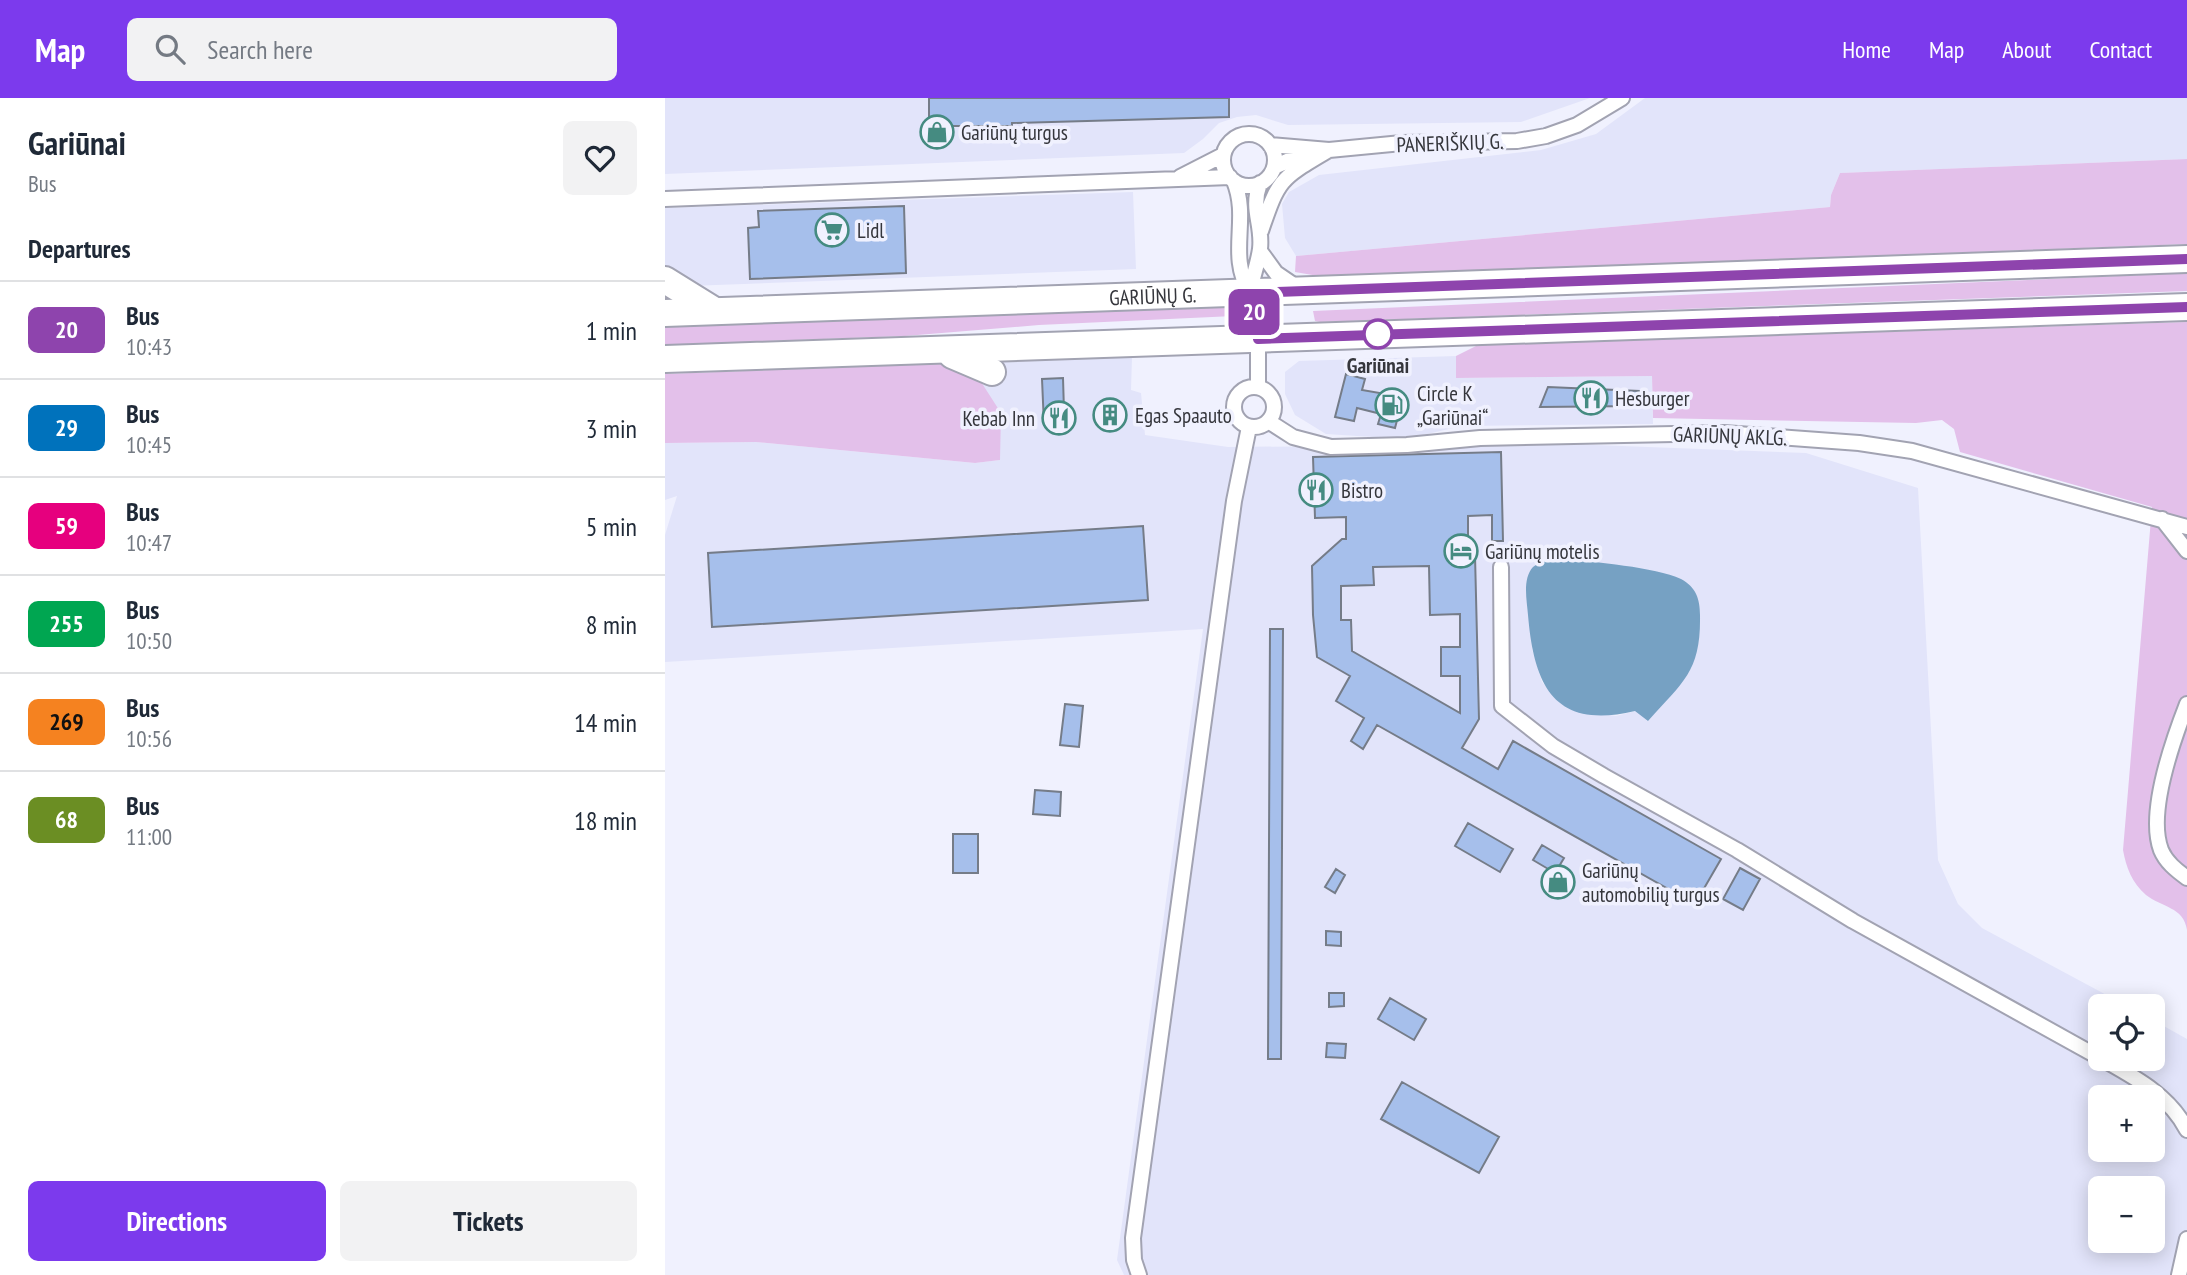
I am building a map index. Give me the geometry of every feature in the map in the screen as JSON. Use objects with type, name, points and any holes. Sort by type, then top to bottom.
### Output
[{"type":"highway","name":"GARIŪNŲ G.","points":[[665,313],[2187,259]]},
{"type":"highway","points":[[665,280],[715,312]]},
{"type":"highway","points":[[1250,293],[1258,339]]},
{"type":"highway","points":[[665,359],[2187,307]]},
{"type":"highway","points":[[1450,351],[1473,331]]},
{"type":"highway","points":[[933,350],[979,363],[992,372]]},
{"type":"street","name":"PANERIŠKIŲ G.","points":[[1223,155],[1230,142],[1243,134],[1258,135],[1270,145],[1329,150],[1402,143],[1517,141],[1546,136],[1577,125],[1622,98]]},
{"type":"street","points":[[1250,293],[1260,251],[1260,232],[1255,210],[1260,183],[1273,167],[1275,159],[1270,145]]},
{"type":"street","points":[[1273,167],[1294,158],[1329,150]]},
{"type":"street","points":[[1260,232],[1277,187],[1287,176],[1329,150]]},
{"type":"street","points":[[1179,178],[1223,155],[1224,170],[1232,179],[1241,202],[1237,254],[1239,271],[1250,293]]},
{"type":"street","points":[[665,199],[1179,178],[1232,179],[1251,186],[1260,183]]},
{"type":"street","points":[[1260,251],[1276,273],[1302,290]]},
{"type":"street","points":[[1258,339],[1258,387]]},
{"type":"street","points":[[1258,387],[1268,393],[1274,403],[1268,421],[1249,426],[1235,414],[1234,401],[1241,391],[1258,387]]},
{"type":"street","name":"GARIŪNŲ AKLG.","points":[[1268,421],[1293,437],[1331,447],[1407,445],[1479,438],[1724,433],[1859,443],[1912,451],[2187,527]]},
{"type":"street","points":[[1139,1275],[1133,1260],[1133,1238],[1234,501],[1249,426]]},
{"type":"street","points":[[2161,519],[2187,551]]},
{"type":"street","points":[[1501,567],[1502,706],[1553,746],[1737,850],[1853,921],[2088,1051]]},
{"type":"street","points":[[2187,704],[2161,794],[2157,832],[2165,859],[2187,878]]},
{"type":"street","points":[[2122,1071],[2158,1094],[2180,1115],[2187,1130]]},
{"type":"street","points":[[2179,1275],[2187,1239]]},
{"type":"shaded area","name":"Gariūnų turgus","points":[[665,98],[1590,98],[1521,122],[1288,125],[1256,115],[1237,117],[1219,123],[1184,153],[665,174]]},
{"type":"shaded area","points":[[1645,98],[2187,98],[2187,159],[1840,173],[1831,195],[1830,207],[1296,256],[1285,238],[1282,204],[1289,192],[1319,175],[1541,150],[1596,134]]},
{"type":"shaded area","points":[[2187,159],[2187,244],[1324,277],[1295,272],[1296,256],[1830,207],[1831,195],[1840,173]]},
{"type":"shaded area","points":[[1133,192],[1136,269],[689,286],[665,269],[665,208]]},
{"type":"shaded area","points":[[2187,273],[2187,291],[1320,322],[1315,321],[1313,311]]},
{"type":"shaded area","points":[[1223,306],[1233,309],[1234,316],[1039,325],[905,336],[665,345],[665,325]]},
{"type":"shaded area","points":[[2187,322],[2187,930],[2185,922],[2177,912],[2146,895],[2133,880],[2123,850],[2152,507],[1960,452],[1954,429],[1942,420],[1916,423],[1653,418],[1652,376],[1456,378],[1456,356],[1478,345]]},
{"type":"shaded area","points":[[1456,356],[1457,378],[1652,376],[1653,424],[1462,426],[1405,439],[1326,434],[1295,415],[1285,394],[1285,372],[1299,361]]},
{"type":"shaded area","name":"Gariūnų automobilių turgus","points":[[1132,357],[1131,390],[1141,393],[1145,435],[1228,447],[1569,444],[1806,453],[1918,488],[1938,860],[1958,904],[1982,928],[2105,994],[2088,994],[2088,1071],[2165,1071],[2165,1027],[2187,1039],[2187,1275],[1124,1275],[1117,1260],[1203,629],[665,662],[665,535],[677,496],[665,500],[665,443],[756,442],[975,463],[1000,460],[999,434],[955,363]],"holes":[[[1564,559],[1673,577],[1640,713],[1635,711],[1616,716],[1565,706],[1542,682],[1532,649],[1541,563]]]},
{"type":"shaded area","points":[[955,363],[976,374],[1001,413],[1000,460],[975,463],[756,442],[665,443],[665,374]]},
{"type":"water","points":[[1564,559],[1656,571],[1681,579],[1696,594],[1700,609],[1700,634],[1693,663],[1681,685],[1648,721],[1635,711],[1608,715],[1585,714],[1568,708],[1554,697],[1543,682],[1531,641],[1526,597],[1527,578],[1536,565]]},
{"type":"building","points":[[929,98],[1229,98],[1229,117],[1012,123],[1012,126],[929,126]]},
{"type":"building","name":"Lidl","points":[[904,206],[906,273],[750,279],[748,228],[759,227],[758,211]]},
{"type":"building","points":[[1346,374],[1365,379],[1362,390],[1403,397],[1395,428],[1378,424],[1381,414],[1357,408],[1354,421],[1335,417]]},
{"type":"building","points":[[1063,378],[1064,411],[1070,411],[1070,424],[1044,425],[1042,379]]},
{"type":"building","name":"Hesburger","points":[[1548,387],[1639,391],[1639,406],[1540,407]]},
{"type":"building","name":"Egas Spaauto","points":[[1098,409],[1123,409],[1123,421],[1098,422]]},
{"type":"building","points":[[1501,452],[1503,541],[1492,541],[1492,515],[1468,516],[1468,554],[1475,555],[1479,719],[1462,748],[1498,769],[1513,741],[1721,859],[1695,904],[1377,725],[1363,749],[1351,741],[1364,718],[1336,701],[1350,676],[1317,657],[1313,615],[1312,566],[1342,539],[1346,539],[1346,517],[1315,518],[1313,457]],"holes":[[[1429,566],[1430,615],[1460,614],[1460,647],[1441,647],[1441,676],[1460,676],[1460,713],[1352,651],[1351,620],[1341,620],[1341,586],[1374,585],[1373,567]]]},
{"type":"building","points":[[1143,526],[1148,600],[712,627],[708,553]]},
{"type":"building","points":[[1270,629],[1283,629],[1281,1059],[1268,1059]]},
{"type":"building","points":[[1065,704],[1083,706],[1079,747],[1060,745]]},
{"type":"building","points":[[1035,790],[1061,792],[1060,816],[1033,814]]},
{"type":"building","points":[[1468,823],[1513,849],[1500,872],[1455,846]]},
{"type":"building","points":[[953,834],[978,834],[978,873],[953,873]]},
{"type":"building","points":[[1542,845],[1564,858],[1555,873],[1533,860]]},
{"type":"building","points":[[1740,868],[1760,879],[1743,910],[1723,899]]},
{"type":"building","points":[[1336,869],[1345,875],[1335,893],[1325,887]]},
{"type":"building","points":[[1326,931],[1341,932],[1341,946],[1326,945]]},
{"type":"building","points":[[1329,993],[1344,993],[1344,1006],[1329,1007]]},
{"type":"building","points":[[1390,998],[1426,1019],[1414,1040],[1378,1019]]},
{"type":"building","points":[[1327,1043],[1346,1044],[1345,1058],[1326,1057]]},
{"type":"building","points":[[1402,1082],[1499,1137],[1479,1173],[1381,1119]]},
{"type":"bus line","name":"20","points":[[2187,259],[1250,293],[1258,339],[2187,307]]},
{"type":"place","name":"Gariūnų turgus","points":[[937,132]]},
{"type":"place","name":"Lidl","points":[[832,230]]},
{"type":"place","name":"Gariūnai","points":[[1378,334]]},
{"type":"place","name":"Hesburger","points":[[1591,398]]},
{"type":"place","name":"Circle K „Gariūnai“","points":[[1392,405]]},
{"type":"place","name":"Egas Spaauto","points":[[1110,415]]},
{"type":"place","name":"Kebab Inn","points":[[1059,418]]},
{"type":"place","name":"Bistro","points":[[1316,490]]},
{"type":"place","name":"Gariūnų motelis","points":[[1461,551]]},
{"type":"place","name":"Gariūnų automobilių turgus","points":[[1558,882]]}]
